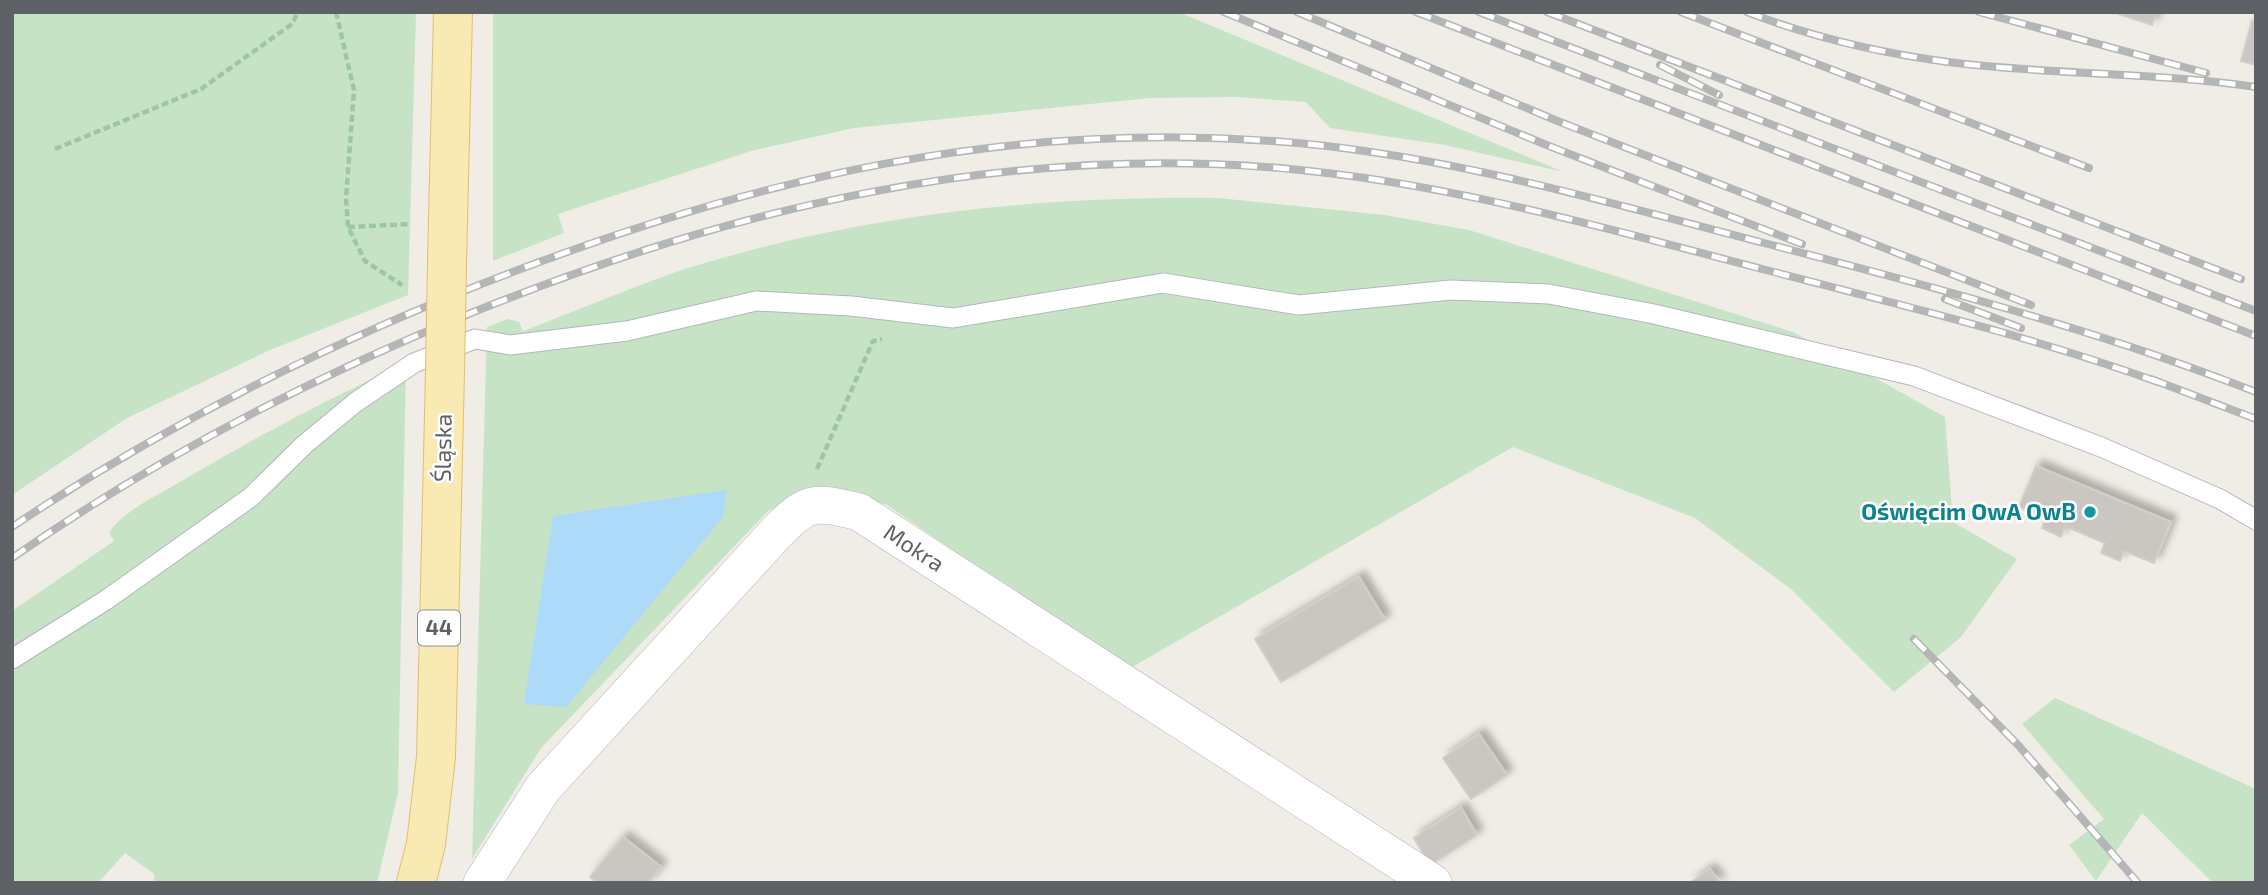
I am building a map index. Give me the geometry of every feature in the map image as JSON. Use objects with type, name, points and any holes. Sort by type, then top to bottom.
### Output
[{"type":"main road","name":"Śląska","points":[[416,883],[426,844],[436,757],[453,12]]},
{"type":"street","name":"Mokra","points":[[800,509],[829,504],[859,512],[1433,883]]},
{"type":"street","points":[[482,883],[543,788],[800,509]]},
{"type":"lane","points":[[12,659],[106,600],[251,497],[305,444],[356,402],[414,363],[475,339],[510,345],[627,331],[755,302],[851,306],[953,317],[1163,283],[1299,305],[1451,290],[1549,294],[1654,314],[1914,376],[2101,447],[2220,499],[2256,520]]},
{"type":"path","points":[[55,149],[201,89],[292,24],[299,12]]},
{"type":"path","points":[[336,12],[354,90],[346,199],[348,228],[365,261],[402,285]]},
{"type":"path","points":[[348,228],[422,223]]},
{"type":"path","points":[[800,509],[873,341],[886,337]]},
{"type":"green space","points":[[12,12],[416,12],[408,295],[270,350],[127,418],[12,495]]},
{"type":"green space","points":[[493,12],[1178,12],[1564,172],[1445,145],[1330,128],[1306,102],[1236,97],[1150,98],[854,128],[751,151],[558,214],[564,233],[493,261]]},
{"type":"green space","points":[[1150,198],[1218,198],[1385,215],[1469,230],[1793,332],[1945,417],[1953,522],[2017,559],[1961,637],[1894,692],[1792,590],[1695,518],[1513,447],[1127,670],[887,505],[828,489],[768,511],[541,748],[472,859],[487,327],[508,319],[519,322],[523,331],[682,270],[814,235],[880,223],[1014,205]]},
{"type":"green space","points":[[406,363],[398,793],[377,883],[155,883],[154,874],[125,853],[98,883],[12,883],[12,611],[114,541],[109,533],[140,505],[290,420]]},
{"type":"green space","points":[[2055,698],[2256,789],[2256,883],[2213,883],[2142,813],[2096,881],[2069,845],[2104,819],[2022,724]]},
{"type":"water","points":[[727,490],[723,517],[566,707],[524,704],[553,516]]},
{"type":"building","points":[[2113,12],[2156,12],[2152,25]]},
{"type":"building","points":[[2252,21],[2256,22],[2256,65],[2241,61]]},
{"type":"building","name":"Oświęcim OwA OwB","points":[[2036,466],[2171,522],[2154,563],[2124,551],[2120,561],[2101,553],[2105,543],[2065,526],[2061,537],[2042,528],[2046,518],[2019,507]]},
{"type":"building","points":[[1359,577],[1385,620],[1281,682],[1255,639]]},
{"type":"building","points":[[1479,734],[1507,775],[1471,799],[1443,758]]},
{"type":"building","points":[[1461,808],[1477,835],[1430,865],[1414,838]]},
{"type":"building","points":[[623,837],[661,867],[648,883],[597,883],[590,877]]},
{"type":"building","points":[[1710,869],[1720,883],[1690,883]]},
{"type":"railway","points":[[1224,12],[1549,146],[1802,244]]},
{"type":"railway","points":[[1297,12],[1560,122],[2031,305]]},
{"type":"railway","points":[[1416,12],[2256,336]]},
{"type":"railway","points":[[1479,12],[2256,311]]},
{"type":"railway","points":[[1547,12],[2241,279]]},
{"type":"railway","points":[[1681,12],[2089,168]]},
{"type":"railway","points":[[1747,12],[1871,49],[1948,62],[2256,87]]},
{"type":"railway","points":[[1979,12],[2206,73]]},
{"type":"railway","points":[[1660,65],[1719,95]]},
{"type":"railway","points":[[12,527],[131,452],[254,386],[380,326],[510,273],[697,209],[790,184],[884,164],[978,149],[1074,140],[1172,137],[1273,141],[1336,147],[1459,167],[1582,195],[1937,289],[2052,322],[2222,379]]},
{"type":"railway","points":[[12,558],[121,487],[293,393],[411,338],[569,276],[770,214],[872,192],[975,175],[1079,166],[1184,163],[1290,169],[1411,185],[1471,197],[1589,224],[1963,321],[2158,382]]},
{"type":"railway","points":[[1945,299],[2021,328]]},
{"type":"railway","points":[[2214,376],[2256,392]]},
{"type":"railway","points":[[2151,379],[2256,419]]},
{"type":"railway","points":[[1914,639],[2019,746],[2138,883]]},
{"type":"place","name":"Oświęcim OwA OwB","points":[[2090,512]]}]
